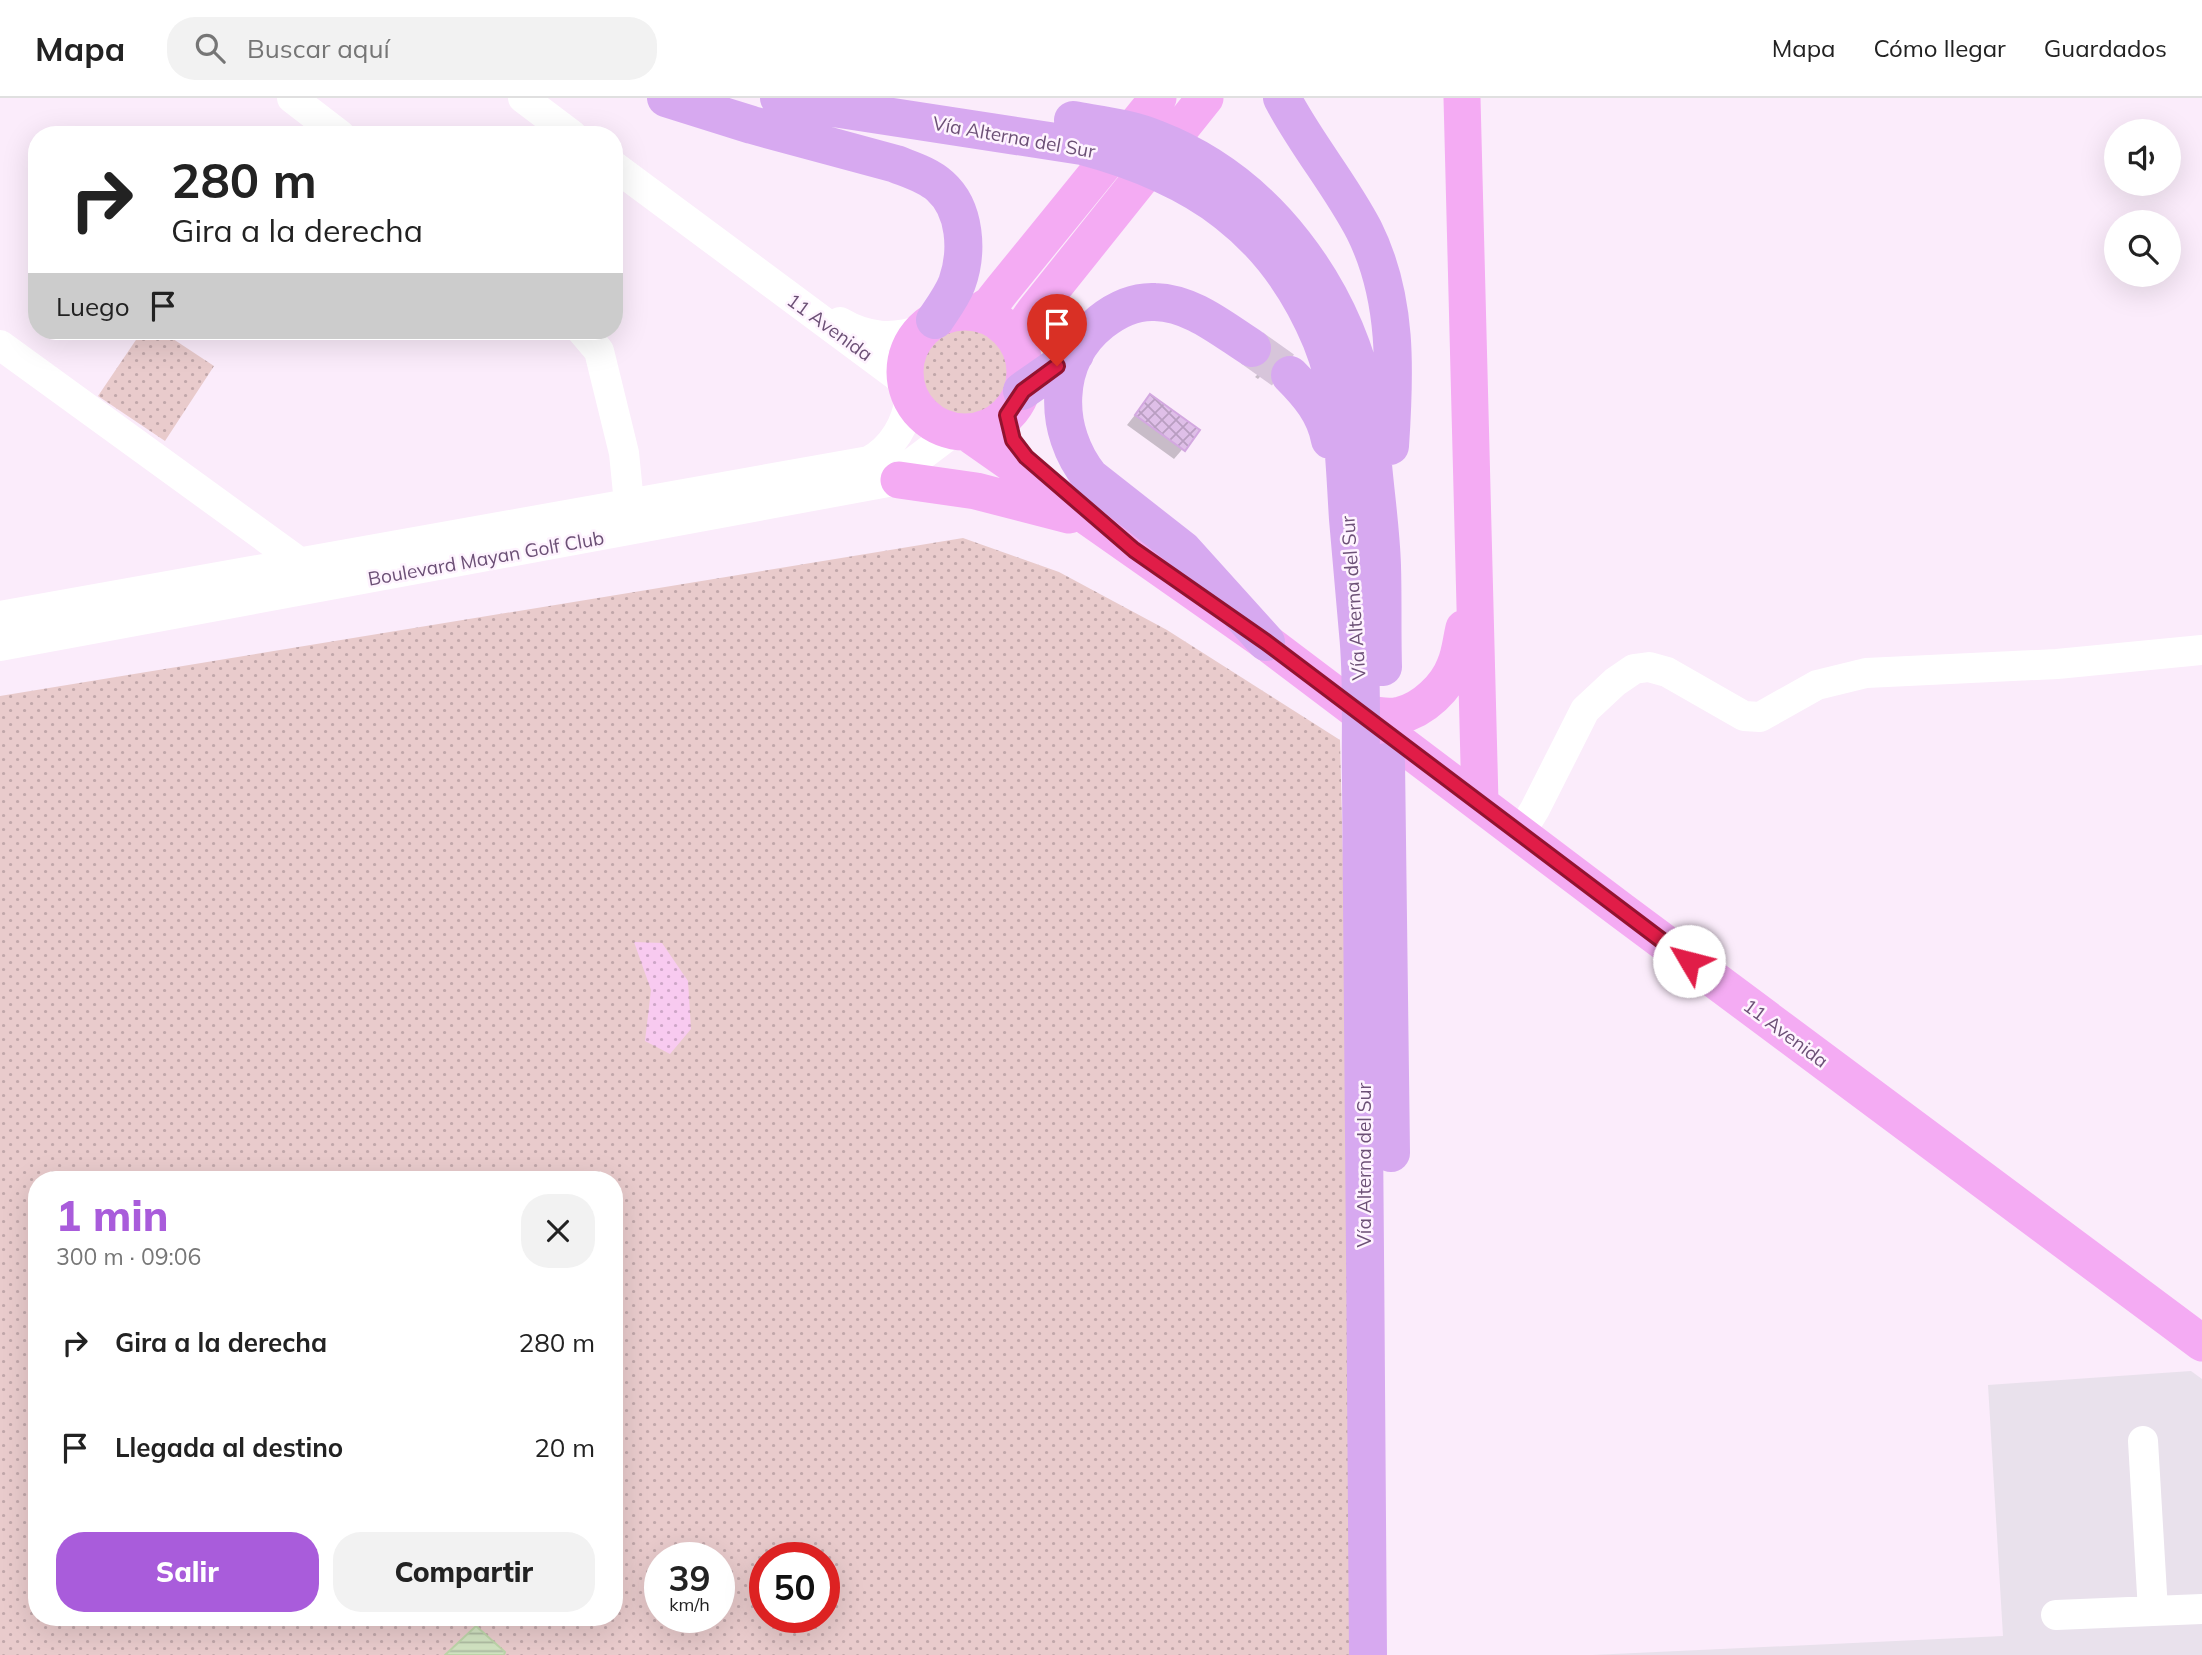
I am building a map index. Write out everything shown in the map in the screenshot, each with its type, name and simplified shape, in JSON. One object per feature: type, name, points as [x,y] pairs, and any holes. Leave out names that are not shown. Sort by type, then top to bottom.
[{"type":"highway","points":[[666,98],[752,125],[896,164],[913,170],[939,186],[955,206],[962,231],[964,254],[956,285],[929,325]]},
{"type":"highway","name":"Vía Alterna del Sur","points":[[779,98],[1086,134]]},
{"type":"highway","name":"Vía Alterna del Sur","points":[[936,98],[1086,134],[1170,176],[1207,180],[1252,198],[1292,239],[1320,278],[1343,321],[1359,367],[1368,405],[1382,563],[1366,635]]},
{"type":"highway","points":[[1282,98],[1363,230],[1382,275],[1387,297],[1392,324],[1393,404],[1382,563]]},
{"type":"highway","name":"Vía Alterna del Sur","points":[[1207,180],[1238,221],[1269,253],[1300,295],[1323,343],[1339,405],[1366,635],[1375,825],[1394,1655]]},
{"type":"highway","points":[[1252,348],[1197,313],[1170,304],[1149,302],[1128,306],[1112,313],[1084,338],[1074,354],[1064,384],[1062,407],[1065,426],[1080,464],[1106,492],[1189,555],[1266,642]]},
{"type":"highway","points":[[1015,403],[1074,354]]},
{"type":"highway","points":[[1290,375],[1320,411],[1329,431],[1366,635]]},
{"type":"highway","name":"Vía Alterna del Sur","points":[[1368,1655],[1375,825]]},
{"type":"main road","points":[[977,313],[991,304],[1158,98]]},
{"type":"main road","points":[[1021,348],[1026,325],[1034,312],[1205,98]]},
{"type":"main road","points":[[1462,98],[1480,802]]},
{"type":"main road","points":[[977,313],[1003,325],[1013,335],[1025,362],[1015,403],[995,425],[960,432],[939,427],[917,409],[907,389],[908,354],[929,325],[948,314],[977,313]]},
{"type":"main road","name":"11 Avenida","points":[[1015,403],[1013,440],[1021,452],[1134,550]]},
{"type":"main road","name":"11 Avenida","points":[[960,432],[1095,522],[1266,642],[2202,1343]]},
{"type":"main road","points":[[899,480],[976,491],[1095,522]]},
{"type":"main road","points":[[1357,710],[1381,716],[1399,716],[1413,710],[1435,694],[1456,665],[1473,586]]},
{"type":"street","points":[[292,98],[328,126]]},
{"type":"street","points":[[523,98],[560,126]]},
{"type":"street","name":"11 Avenida","points":[[623,173],[907,389]]},
{"type":"street","name":"11 Avenida","points":[[755,272],[860,332],[884,337],[897,336],[929,325]]},
{"type":"street","points":[[590,340],[599,351],[624,453],[629,503]]},
{"type":"street","points":[[0,345],[299,562]]},
{"type":"street","name":"Boulevard Mayan Golf Club","points":[[0,617],[869,461],[882,455],[893,442],[908,410],[907,389]]},
{"type":"street","points":[[899,480],[912,463],[960,432]]},
{"type":"street","name":"Boulevard Mayan Golf Club","points":[[0,646],[899,480]]},
{"type":"street","points":[[1521,832],[1585,710],[1615,682],[1634,670],[1649,667],[1667,672],[1744,716],[1760,717],[1817,685],[1866,673],[2057,664],[2202,650]]},
{"type":"street","points":[[2143,1441],[2153,1611]]},
{"type":"street","points":[[2056,1615],[2202,1609]]},
{"type":"shaded area","points":[[965,324],[984,327],[999,338],[1010,353],[1013,372],[1010,391],[999,406],[984,417],[965,420],[946,417],[931,406],[920,391],[917,372],[920,353],[931,338],[946,327]]},
{"type":"shaded area","points":[[136,340],[175,340],[214,366],[165,441],[98,396]]},
{"type":"shaded area","points":[[963,538],[1059,572],[1167,630],[1340,740],[1363,1655],[0,1655],[0,696]]},
{"type":"shaded area","points":[[2191,1371],[2202,1379],[2202,1655],[1592,1655],[2003,1636],[1988,1385]]},
{"type":"shaded area","points":[[476,1626],[505,1652],[504,1655],[445,1655]]},
{"type":"sand","points":[[634,942],[662,943],[688,981],[691,1029],[670,1054],[645,1041],[651,990]]},
{"type":"building","points":[[1272,342],[1289,354],[1275,359],[1269,371],[1263,367],[1271,359],[1274,350]]},
{"type":"building","points":[[1150,394],[1200,430],[1185,451],[1135,415]]},
{"type":"tunnel","points":[[1252,348],[1290,375]]},
{"type":"route","points":[[1057,366],[1023,391],[1007,415],[1013,440],[1026,457],[1134,550],[1266,642],[1689,961]]}]
